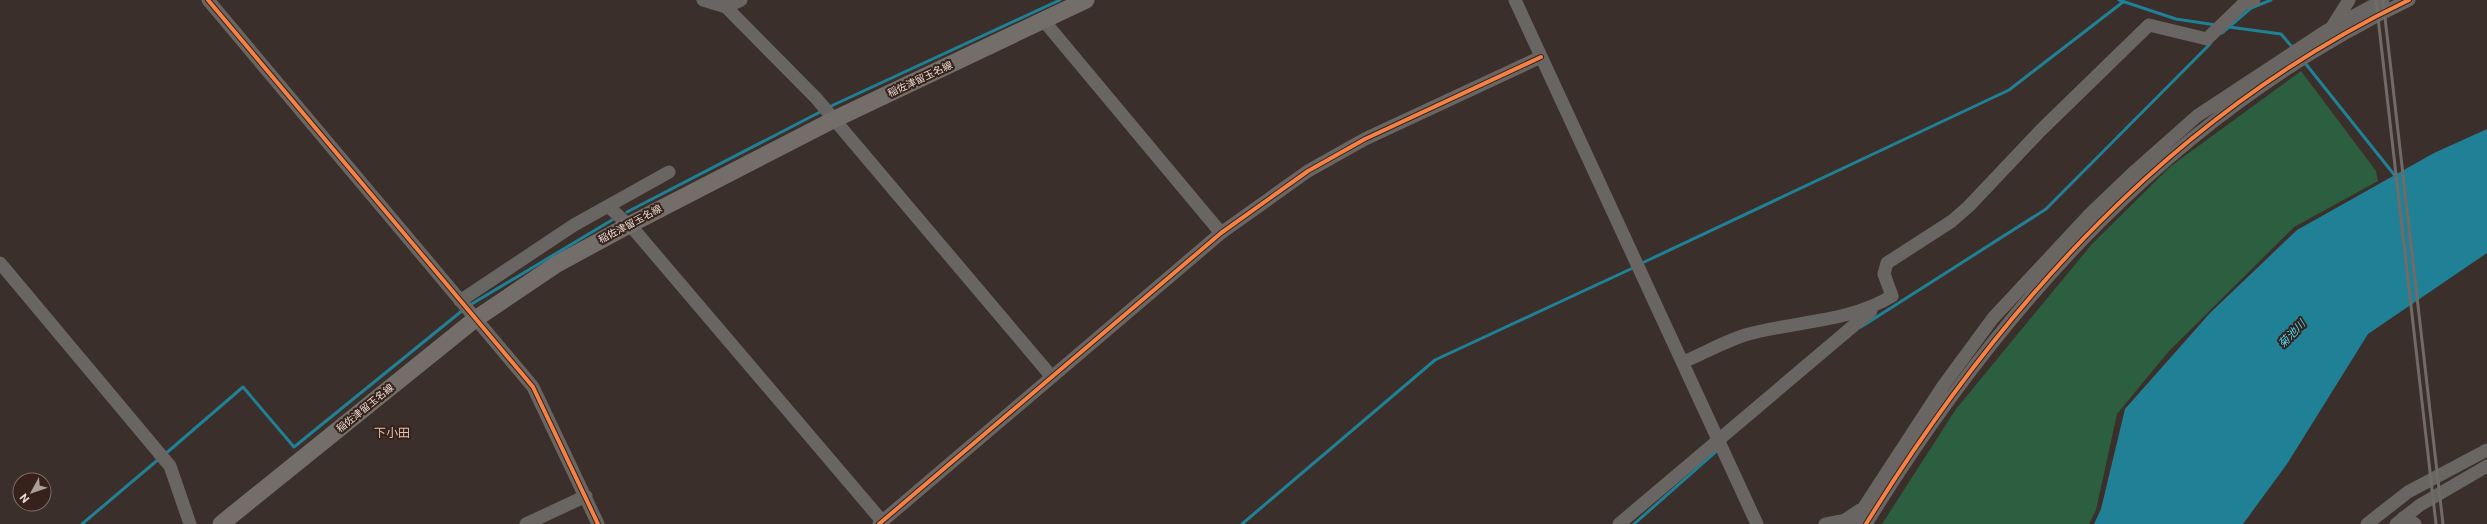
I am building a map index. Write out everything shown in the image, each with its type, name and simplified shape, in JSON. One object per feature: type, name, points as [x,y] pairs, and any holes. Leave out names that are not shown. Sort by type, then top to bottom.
[{"type":"main road","name":"稲佐津留玉名線","points":[[221,524],[474,319],[557,264],[828,113],[1044,20],[1086,0]]},
{"type":"street","points":[[208,0],[474,319],[533,386],[598,524]]},
{"type":"street","points":[[726,7],[741,0]]},
{"type":"street","points":[[1515,0],[1757,524]]},
{"type":"street","points":[[1620,524],[1877,305],[1892,296],[1884,274],[1887,263],[1952,221],[1969,206],[2040,131],[2149,25],[2207,39],[2243,4],[2254,0]]},
{"type":"street","points":[[2331,28],[2349,0]]},
{"type":"street","points":[[1853,524],[1943,386],[1993,318],[2090,214],[2136,170],[2197,116],[2331,28],[2383,0]]},
{"type":"street","points":[[1866,524],[1934,420],[1982,357],[2029,298],[2104,217],[2161,163],[2250,93],[2339,37],[2409,0]]},
{"type":"street","points":[[707,1],[726,7],[828,113],[1052,377]]},
{"type":"street","points":[[1044,20],[1220,234]]},
{"type":"street","points":[[608,206],[629,224],[880,523],[1220,234],[1308,171],[1365,138],[1541,57]]},
{"type":"street","points":[[460,301],[574,225],[668,172]]},
{"type":"street","points":[[0,263],[170,466],[190,524]]},
{"type":"street","points":[[1683,362],[1744,335],[1853,314],[1877,305]]},
{"type":"street","points":[[2366,524],[2408,492],[2487,450]]},
{"type":"street","points":[[2405,522],[2420,505],[2487,466]]},
{"type":"street","points":[[526,524],[586,496]]},
{"type":"street","points":[[1825,524],[1845,520],[1864,506]]},
{"type":"green space","points":[[2301,71],[2376,171],[2378,181],[2294,227],[2169,351],[2117,414],[2096,510],[2089,524],[1882,524],[1956,409],[2092,244],[2171,166]]},
{"type":"water","name":"菊池川","points":[[2487,129],[2487,253],[2368,334],[2287,464],[2243,524],[2094,524],[2101,509],[2125,409],[2210,313],[2297,230],[2434,153]]},
{"type":"waterway","points":[[829,107],[1060,0]]},
{"type":"waterway","points":[[2119,0],[2176,19],[2216,25]]},
{"type":"waterway","points":[[2222,33],[2251,8],[2271,0]]},
{"type":"waterway","points":[[1640,264],[2009,90],[2123,2]]},
{"type":"waterway","points":[[2229,27],[2281,34],[2293,48]]},
{"type":"waterway","points":[[1861,327],[2046,209],[2210,44]]},
{"type":"waterway","points":[[2305,63],[2396,177]]},
{"type":"waterway","points":[[627,212],[822,111]]},
{"type":"waterway","points":[[470,305],[612,220]]},
{"type":"waterway","points":[[1242,524],[1435,360],[1635,267]]},
{"type":"waterway","points":[[164,455],[243,387],[294,447],[463,310]]},
{"type":"waterway","points":[[1634,524],[1719,449]]},
{"type":"waterway","points":[[82,524],[160,458]]},
{"type":"railway","points":[[2376,0],[2436,524]]},
{"type":"railway","points":[[2383,0],[2443,524]]},
{"type":"cycle path","points":[[208,0],[533,387],[598,524]]},
{"type":"cycle path","points":[[1866,524],[1919,443],[1975,365],[2035,291],[2100,222],[2169,157],[2244,99],[2323,46],[2409,0]]},
{"type":"cycle path","points":[[879,524],[1221,233],[1308,171],[1365,139],[1541,57]]},
{"type":"district","name":"下小田","points":[[392,433]]}]
